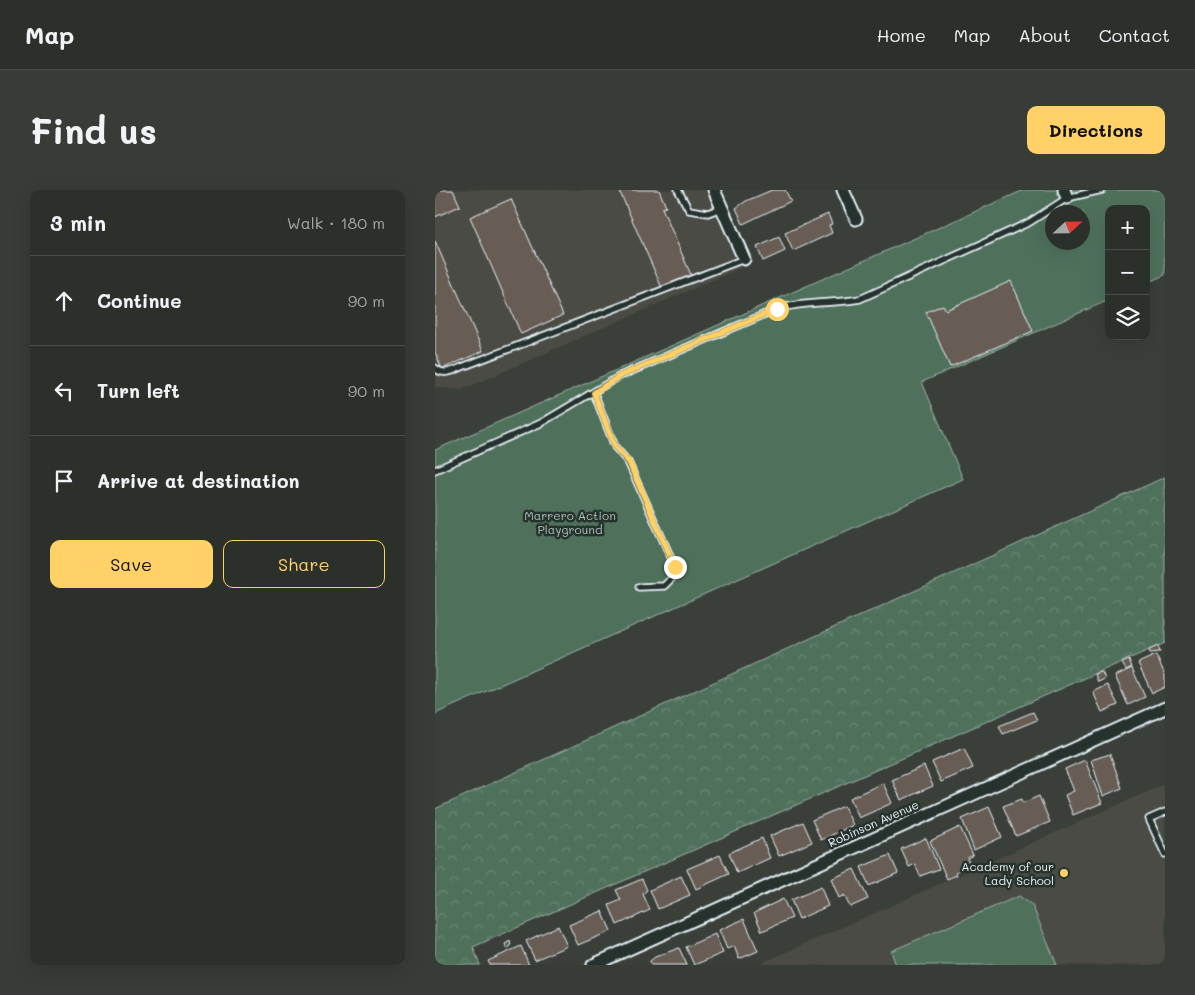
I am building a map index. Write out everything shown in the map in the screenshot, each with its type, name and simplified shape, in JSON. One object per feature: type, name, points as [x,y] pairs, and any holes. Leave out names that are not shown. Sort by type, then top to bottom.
[{"type":"street","points":[[714,190],[744,259]]},
{"type":"street","points":[[843,190],[856,219]]},
{"type":"street","name":"Robinson Avenue","points":[[593,965],[1165,708]]},
{"type":"lane","points":[[678,190],[689,210],[708,213],[721,208]]},
{"type":"lane","points":[[435,470],[541,423],[620,376],[777,309],[798,303],[841,302],[860,299],[1030,222],[1065,194],[1103,190]]},
{"type":"lane","points":[[435,368],[438,371],[447,373],[462,368],[744,259]]},
{"type":"lane","points":[[594,393],[615,447],[629,462],[675,567],[673,577],[664,586],[639,587]]},
{"type":"lane","points":[[1165,812],[1149,819],[1165,854]]},
{"type":"shaded area","points":[[435,190],[705,190],[740,268],[461,390],[435,387]]},
{"type":"shaded area","name":"Academy of our Lady School","points":[[1165,784],[1165,965],[763,965],[762,963]]},
{"type":"green space","name":"Marrero Action Playground","points":[[1024,190],[1165,190],[1165,275],[1150,281],[1150,205],[1105,205],[1105,302],[922,382],[963,479],[435,714],[435,450]]},
{"type":"green space","points":[[1165,477],[1165,643],[473,947],[480,965],[437,965],[435,958],[435,809]]},
{"type":"green space","points":[[1019,896],[1032,905],[1057,965],[896,965],[891,951]]},
{"type":"building","points":[[435,190],[453,190],[460,206],[435,217]]},
{"type":"building","points":[[619,190],[659,190],[666,207],[662,208],[691,275],[662,288]]},
{"type":"building","points":[[772,190],[785,190],[791,201],[743,224],[736,208],[746,201]]},
{"type":"building","points":[[511,199],[563,315],[521,334],[470,217]]},
{"type":"building","points":[[828,214],[832,224],[829,225],[832,233],[793,251],[785,233]]},
{"type":"building","points":[[779,237],[785,251],[763,261],[757,247]]},
{"type":"building","points":[[435,241],[483,351],[442,369],[435,352]]},
{"type":"building","points":[[1011,281],[1033,331],[950,367],[926,312],[943,305],[946,310]]},
{"type":"building","points":[[1158,646],[1160,652],[1150,653],[1149,650]]},
{"type":"building","points":[[1156,655],[1165,675],[1165,687],[1152,693],[1138,663]]},
{"type":"building","points":[[1129,660],[1132,667],[1126,670],[1122,663]]},
{"type":"building","points":[[1132,668],[1145,697],[1128,705],[1115,676]]},
{"type":"building","points":[[1102,672],[1105,679],[1098,682],[1095,674]]},
{"type":"building","points":[[1108,685],[1118,705],[1102,712],[1093,692]]},
{"type":"building","points":[[1033,712],[1037,720],[1003,734],[999,726]]},
{"type":"building","points":[[964,748],[973,768],[941,782],[932,762]]},
{"type":"building","points":[[1110,754],[1122,788],[1103,796],[1091,760]]},
{"type":"building","points":[[1085,760],[1102,803],[1073,815],[1065,795],[1074,791],[1065,769]]},
{"type":"building","points":[[924,766],[933,786],[901,800],[892,780]]},
{"type":"building","points":[[883,783],[892,803],[859,818],[850,798]]},
{"type":"building","points":[[1039,796],[1050,822],[1016,836],[1003,806],[1022,799],[1023,803]]},
{"type":"building","points":[[844,806],[853,825],[821,840],[812,820]]},
{"type":"building","points":[[989,807],[1002,837],[974,850],[962,819]]},
{"type":"building","points":[[803,822],[812,842],[779,856],[770,836]]},
{"type":"building","points":[[960,827],[973,855],[967,858],[970,865],[956,872],[957,875],[947,879],[930,841]]},
{"type":"building","points":[[762,838],[770,858],[737,873],[729,853]]},
{"type":"building","points":[[926,838],[939,869],[920,876],[915,864],[909,867],[901,849]]},
{"type":"building","points":[[720,855],[729,874],[696,889],[687,869]]},
{"type":"building","points":[[890,855],[898,873],[869,886],[861,867]]},
{"type":"building","points":[[854,869],[868,899],[850,907],[844,895],[839,898],[831,879]]},
{"type":"building","points":[[681,876],[690,895],[658,909],[650,890]]},
{"type":"building","points":[[642,879],[647,890],[643,894],[650,910],[617,925],[609,905],[621,900],[616,890]]},
{"type":"building","points":[[821,887],[828,906],[799,919],[791,900]]},
{"type":"building","points":[[783,899],[792,918],[762,931],[754,913]]},
{"type":"building","points":[[602,911],[611,931],[578,945],[569,925]]},
{"type":"building","points":[[744,919],[758,951],[739,959],[734,946],[727,949],[719,930]]},
{"type":"building","points":[[558,926],[567,946],[535,960],[526,941]]},
{"type":"building","points":[[715,934],[723,953],[694,965],[686,947]]},
{"type":"building","points":[[510,941],[511,946],[507,949],[505,944]]},
{"type":"building","points":[[521,946],[529,965],[490,965],[488,961]]},
{"type":"building","points":[[679,948],[687,965],[651,965],[650,961],[655,957]]},
{"type":"place","name":"Academy of our Lady School","points":[[1064,873]]},
{"type":"route","points":[[675,567],[629,462],[615,447],[594,393],[620,376],[777,309]]}]
